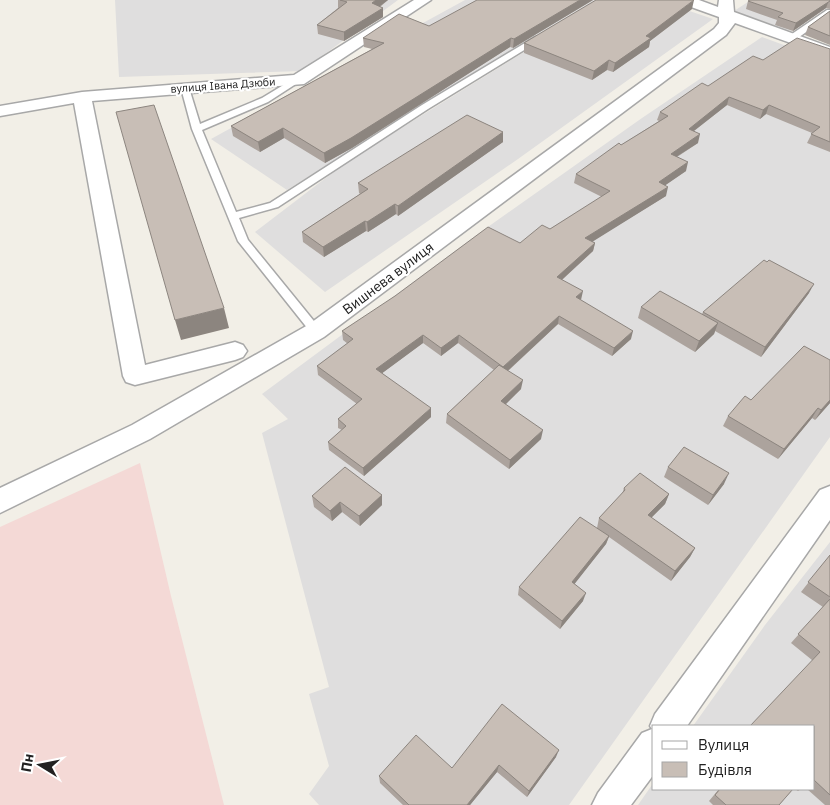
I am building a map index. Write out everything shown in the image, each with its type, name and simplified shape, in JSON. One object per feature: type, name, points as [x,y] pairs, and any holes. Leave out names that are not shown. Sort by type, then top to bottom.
[{"type":"street","name":"вулиця Івана Дзюби","points":[[0,111],[82,97],[298,80],[424,0]]},
{"type":"street","points":[[685,0],[726,7],[792,38],[830,52]]},
{"type":"street","name":"Вишнева вулиця","points":[[0,500],[141,432],[316,331],[720,32],[727,23],[726,7]]},
{"type":"street","points":[[82,97],[135,376],[234,351]]},
{"type":"street","points":[[668,725],[830,498]]},
{"type":"street","points":[[610,805],[652,748]]},
{"type":"lane","points":[[792,38],[830,12]]},
{"type":"lane","points":[[233,216],[274,205],[424,108],[543,36]]},
{"type":"lane","points":[[197,129],[265,100],[298,80]]},
{"type":"lane","points":[[185,88],[197,129],[243,241],[316,331]]},
{"type":"shaded area","points":[[115,0],[398,0],[302,71],[119,77]]},
{"type":"shaded area","points":[[465,0],[596,0],[287,190],[211,139]]},
{"type":"shaded area","points":[[657,0],[713,19],[518,159],[325,292],[255,232],[348,161],[563,28]]},
{"type":"shaded area","points":[[751,0],[830,6],[791,31],[734,11]]},
{"type":"shaded area","points":[[762,37],[830,62],[830,437],[569,805],[319,805],[309,794],[329,766],[309,694],[329,687],[262,433],[288,419],[262,394],[478,234],[642,118]]},
{"type":"shaded area","points":[[140,463],[171,596],[224,805],[0,805],[0,527]]},
{"type":"shaded area","points":[[830,542],[830,805],[638,805],[652,785],[652,790],[815,790],[815,725],[694,725],[765,625]]},
{"type":"building","points":[[340,0],[376,0],[372,3],[383,8],[344,32],[317,25],[347,2]]},
{"type":"building","points":[[477,0],[580,0],[514,39],[511,38],[324,153],[283,128],[258,142],[231,126],[384,43],[363,38],[399,14],[429,26]]},
{"type":"building","points":[[596,0],[694,0],[646,36],[651,38],[615,63],[609,60],[594,71],[524,43]]},
{"type":"building","points":[[748,1],[830,1],[796,23],[778,17],[783,13]]},
{"type":"building","points":[[830,11],[830,36],[808,27]]},
{"type":"building","points":[[797,38],[830,49],[830,142],[811,134],[820,127],[769,105],[763,110],[729,97],[689,129],[700,134],[671,154],[688,162],[659,182],[668,187],[585,238],[595,243],[557,277],[583,291],[576,297],[633,331],[614,348],[559,316],[503,367],[459,335],[441,348],[423,335],[376,369],[431,408],[363,468],[328,442],[346,426],[338,419],[362,399],[317,366],[353,339],[342,331],[395,296],[488,227],[520,243],[542,225],[550,229],[610,191],[576,174],[619,143],[621,145],[668,116],[660,112],[702,83],[708,86],[753,56],[763,60]]},
{"type":"building","points":[[154,105],[224,308],[175,320],[116,112]]},
{"type":"building","points":[[467,115],[503,132],[398,206],[395,204],[323,247],[302,232],[368,189],[358,183]]},
{"type":"building","points":[[764,260],[767,262],[769,260],[814,284],[765,347],[703,312]]},
{"type":"building","points":[[660,291],[718,323],[699,341],[641,307]]},
{"type":"building","points":[[804,346],[830,360],[830,400],[821,410],[818,408],[784,449],[728,416],[745,396],[751,400]]},
{"type":"building","points":[[499,365],[523,380],[501,401],[543,430],[510,460],[447,414]]},
{"type":"building","points":[[684,447],[729,473],[713,495],[668,467]]},
{"type":"building","points":[[345,467],[382,495],[359,516],[340,502],[330,511],[312,496]]},
{"type":"building","points":[[640,473],[669,494],[648,515],[695,548],[675,571],[599,518],[625,490],[624,488]]},
{"type":"building","points":[[580,517],[609,536],[572,582],[586,593],[562,621],[519,587]]},
{"type":"building","points":[[830,555],[830,597],[808,582]]},
{"type":"building","points":[[830,599],[830,795],[815,781],[815,725],[751,725],[820,652],[798,634]]},
{"type":"building","points":[[502,704],[559,750],[529,791],[499,765],[467,805],[409,805],[379,776],[416,735],[452,768]]},
{"type":"building","points":[[719,790],[792,790],[779,805],[726,805],[715,795]]}]
